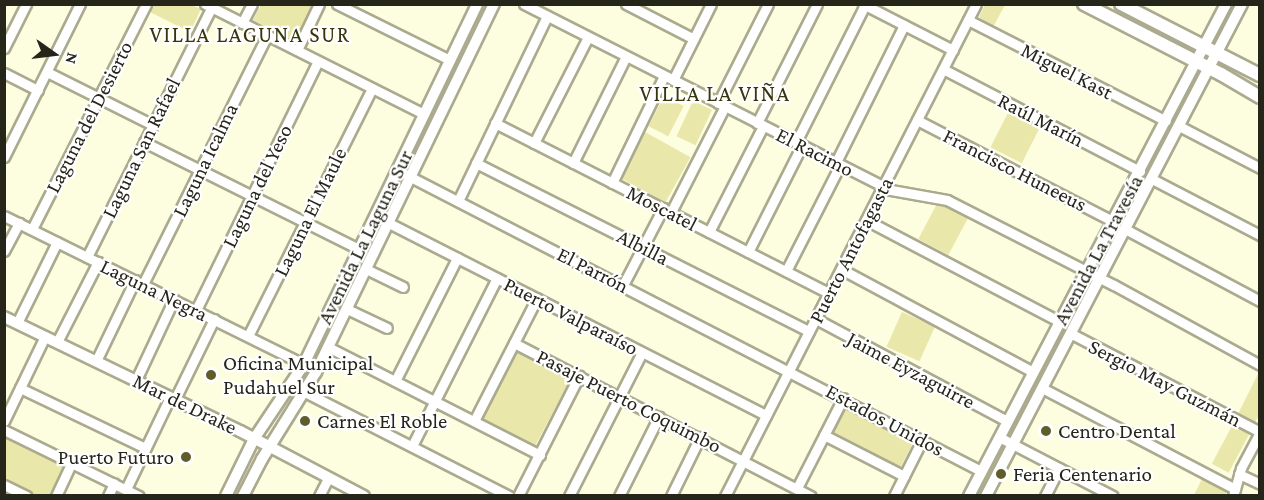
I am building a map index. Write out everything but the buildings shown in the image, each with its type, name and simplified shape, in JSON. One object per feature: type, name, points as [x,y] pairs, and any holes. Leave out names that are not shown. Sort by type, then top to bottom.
[{"type":"main road","points":[[1084,4],[1210,68],[1260,97]]},
{"type":"main road","points":[[1120,4],[1260,75]]},
{"type":"street","points":[[4,48],[26,4]]},
{"type":"street","points":[[4,157],[80,4]]},
{"type":"street","name":"Laguna del Desierto","points":[[32,229],[146,4]]},
{"type":"street","points":[[242,23],[252,4]]},
{"type":"street","points":[[297,50],[319,4]]},
{"type":"street","points":[[338,4],[450,60]]},
{"type":"street","name":"Avenida La Laguna Sur","points":[[243,495],[269,447],[305,392],[494,4]]},
{"type":"street","name":"El Racimo","points":[[524,4],[883,186],[903,194],[947,200],[1099,278],[1260,365]]},
{"type":"street","points":[[626,4],[694,39]]},
{"type":"street","points":[[612,183],[669,78],[694,39],[711,4]]},
{"type":"street","points":[[623,285],[643,247],[667,210],[721,104],[768,4]]},
{"type":"street","points":[[709,232],[817,4]]},
{"type":"street","name":"Avenida La Travesía","points":[[969,495],[1226,4]]},
{"type":"street","name":"Avenida La Travesía","points":[[986,495],[1242,4]]},
{"type":"street","name":"Avenida La Laguna Sur","points":[[226,495],[254,439],[304,364],[450,60],[474,5]]},
{"type":"street","points":[[748,252],[864,5],[953,50]]},
{"type":"street","points":[[208,6],[424,114]]},
{"type":"street","name":"Laguna San Rafael","points":[[87,257],[153,125],[208,6]]},
{"type":"street","name":"Puerto Antofagasta","points":[[725,495],[953,50],[973,6]]},
{"type":"street","points":[[458,201],[547,16]]},
{"type":"street","name":"Miguel Kast","points":[[968,20],[1166,121]]},
{"type":"street","points":[[786,271],[904,25]]},
{"type":"street","name":"Laguna Icalma","points":[[96,361],[200,170],[267,35]]},
{"type":"street","points":[[534,143],[588,37]]},
{"type":"street","points":[[573,163],[626,56]]},
{"type":"street","name":"Laguna del Yeso","points":[[196,310],[318,61]]},
{"type":"street","name":"Raúl Marín","points":[[943,69],[1140,171]]},
{"type":"street","points":[[47,72],[153,125]]},
{"type":"street","points":[[4,73],[38,90]]},
{"type":"street","name":"Laguna El Maule","points":[[248,336],[372,88]]},
{"type":"street","name":"Francisco Huneeus","points":[[917,120],[1113,220]]},
{"type":"street","name":"Moscatel","points":[[495,123],[829,293]]},
{"type":"street","points":[[1179,126],[1260,168]]},
{"type":"street","points":[[144,142],[359,249]]},
{"type":"street","name":"Albilla","points":[[476,163],[809,331]]},
{"type":"street","name":"El Parrón","points":[[397,170],[789,370]]},
{"type":"street","points":[[1152,179],[1260,235]]},
{"type":"street","name":"Laguna Negra","points":[[4,216],[304,364]]},
{"type":"street","name":"Puerto Valparaíso","points":[[375,216],[766,415]]},
{"type":"street","points":[[866,220],[1060,322]]},
{"type":"street","points":[[4,251],[19,223]]},
{"type":"street","points":[[1125,229],[1260,301]]},
{"type":"street","points":[[17,323],[57,242]]},
{"type":"street","points":[[395,381],[457,258]]},
{"type":"street","points":[[57,342],[98,262]]},
{"type":"street","points":[[366,269],[403,287]]},
{"type":"street","points":[[841,270],[1033,372]]},
{"type":"street","points":[[412,446],[497,278]]},
{"type":"street","points":[[474,421],[537,298]]},
{"type":"street","points":[[136,380],[174,299]]},
{"type":"street","points":[[347,309],[387,328]]},
{"type":"street","name":"Mar de Drake","points":[[5,318],[136,380],[364,495]]},
{"type":"street","points":[[126,489],[145,448],[214,319]]},
{"type":"street","name":"Jaime Eyzaguirre","points":[[816,319],[1007,421]]},
{"type":"street","name":"Sergio May Guzmán","points":[[1070,333],[1260,432]]},
{"type":"street","points":[[4,421],[45,336]]},
{"type":"street","name":"Pasaje Puerto Coquimbo","points":[[514,343],[811,495]]},
{"type":"street","points":[[328,347],[540,455]]},
{"type":"street","points":[[568,495],[642,352]]},
{"type":"street","name":"Estados Unidos","points":[[789,370],[981,471]]},
{"type":"street","points":[[518,495],[579,376]]},
{"type":"street","points":[[291,385],[509,495]]},
{"type":"street","points":[[20,388],[145,448]]},
{"type":"street","points":[[1042,388],[1234,492],[1239,474],[1260,432]]},
{"type":"street","points":[[797,488],[843,398]]},
{"type":"street","points":[[619,495],[659,416]]},
{"type":"street","points":[[4,430],[139,495]]},
{"type":"street","name":"Estados Unidos","points":[[824,435],[904,476]]},
{"type":"street","points":[[671,495],[700,437]]},
{"type":"street","points":[[999,437],[1109,495]]},
{"type":"street","points":[[894,495],[922,440]]},
{"type":"street","points":[[56,495],[72,462]]},
{"type":"street","points":[[1045,495],[1059,468]]},
{"type":"street","points":[[1239,474],[1260,484]]},
{"type":"street","points":[[319,495],[328,478]]},
{"type":"street","points":[[108,495],[114,483]]},
{"type":"street","points":[[4,485],[27,495]]},
{"type":"shaded area","points":[[153,5],[191,5],[201,9],[190,32],[150,12]]},
{"type":"shaded area","points":[[261,5],[314,5],[295,41],[253,20]]},
{"type":"shaded area","points":[[985,5],[1005,5],[993,27],[979,17]]},
{"type":"shaded area","points":[[664,96],[684,106],[668,136],[649,126]]},
{"type":"shaded area","points":[[693,101],[712,110],[696,145],[677,136]]},
{"type":"shaded area","points":[[1010,109],[1041,125],[1022,163],[990,147]]},
{"type":"shaded area","points":[[645,132],[690,157],[665,203],[620,177]]},
{"type":"shaded area","points":[[938,202],[968,218],[948,255],[918,239]]},
{"type":"shaded area","points":[[902,312],[935,327],[919,361],[887,347]]},
{"type":"shaded area","points":[[517,352],[570,380],[534,447],[481,419]]},
{"type":"shaded area","points":[[1258,374],[1259,414],[1255,423],[1238,414]]},
{"type":"shaded area","points":[[842,406],[913,442],[899,471],[827,435]]},
{"type":"shaded area","points":[[1233,424],[1250,433],[1229,473],[1212,464]]},
{"type":"shaded area","points":[[4,433],[65,463],[67,466],[53,495],[33,495],[5,481]]},
{"type":"shaded area","points":[[1202,479],[1226,492],[1225,495],[1194,495]]},
{"type":"place","name":"Oficina Municipal Pudahuel Sur","points":[[211,375]]},
{"type":"place","name":"Carnes El Roble","points":[[305,421]]},
{"type":"place","name":"Centro Dental","points":[[1046,431]]},
{"type":"place","name":"Puerto Futuro","points":[[186,457]]},
{"type":"place","name":"Feria Centenario","points":[[1001,474]]},
{"type":"district","name":"VILLA LAGUNA SUR","points":[[250,35]]},
{"type":"district","name":"VILLA LA VIÑA","points":[[715,94]]}]
